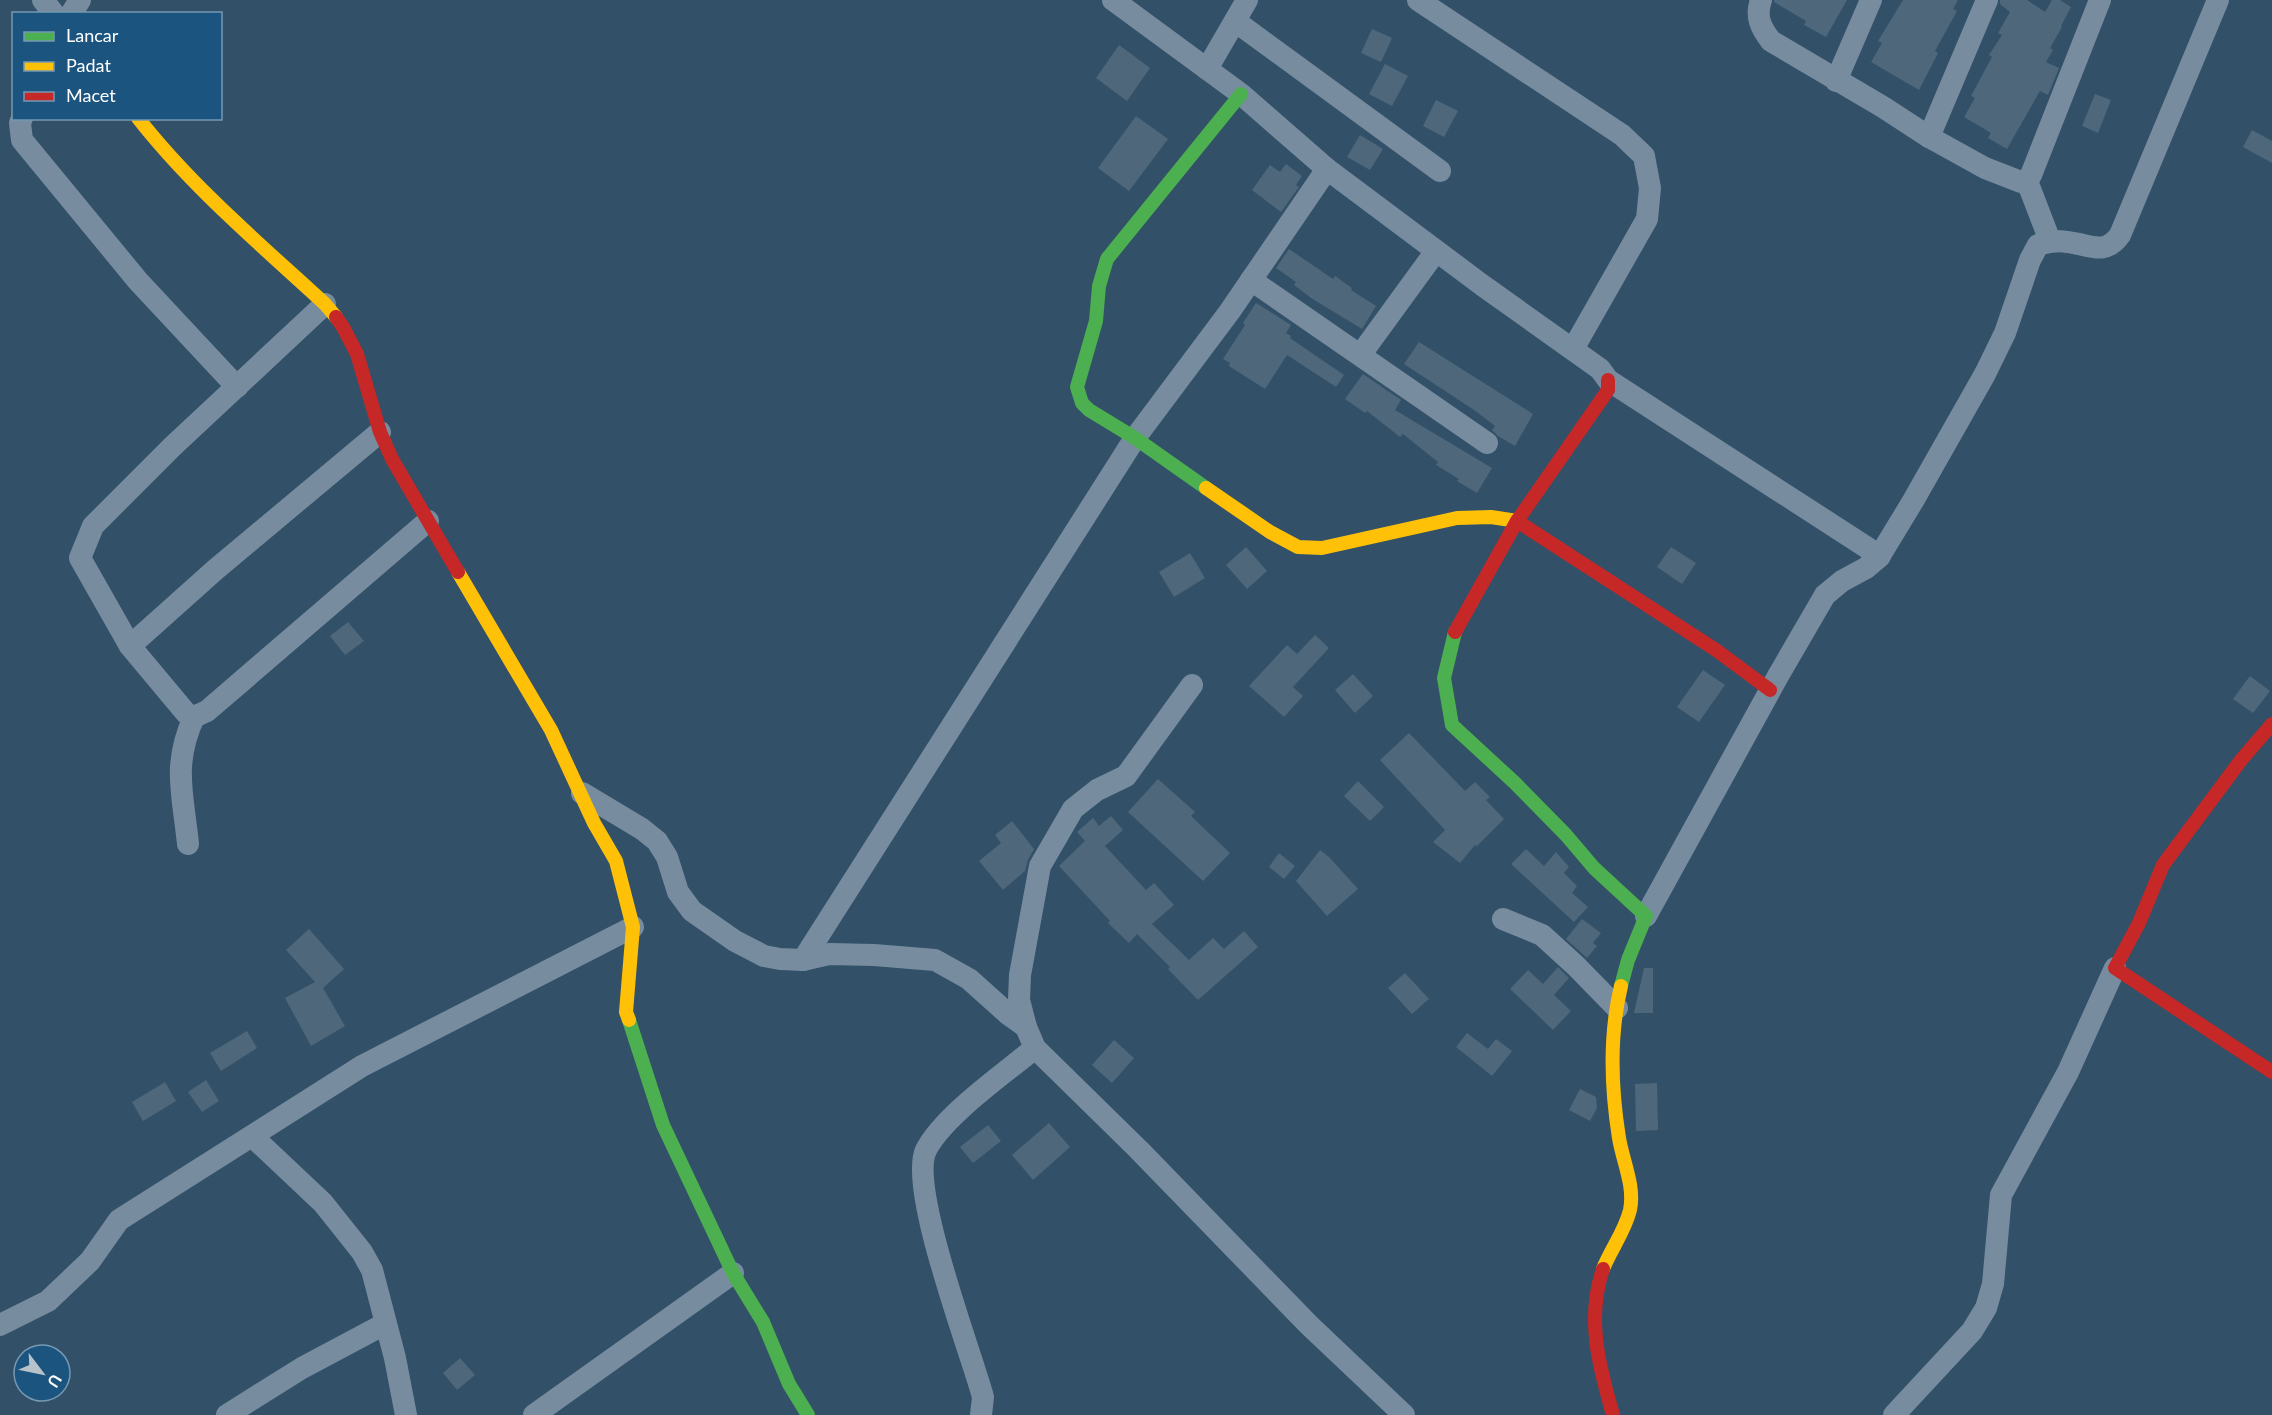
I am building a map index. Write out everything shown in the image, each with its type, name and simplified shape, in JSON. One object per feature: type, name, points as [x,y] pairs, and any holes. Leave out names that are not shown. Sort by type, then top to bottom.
[{"type":"street","points":[[43,0],[52,12]]},
{"type":"street","points":[[1113,0],[1241,94],[1328,169],[1436,251],[1600,369],[1608,380],[1880,556]]},
{"type":"street","points":[[1207,69],[1247,0]]},
{"type":"street","points":[[1418,0],[1622,135],[1644,156],[1650,188],[1647,219],[1573,349]]},
{"type":"street","points":[[1761,0],[1758,18],[1762,29],[1771,41],[1929,137],[2013,180],[2027,181]]},
{"type":"street","points":[[1836,81],[1871,0]]},
{"type":"street","points":[[1929,137],[1987,0]]},
{"type":"street","points":[[2050,241],[2027,181],[2043,147],[2100,0]]},
{"type":"street","points":[[1613,1415],[1594,1337],[1594,1298],[1603,1268],[1616,1245],[1632,1203],[1619,1139],[1612,1047],[1623,974],[1646,916],[1825,595],[1880,556],[1985,374],[2004,333],[2030,260],[2038,245],[2050,241],[2103,248],[2113,245],[2120,235],[2218,0]]},
{"type":"street","points":[[1235,21],[1440,171]]},
{"type":"street","points":[[1241,94],[1107,259],[1099,286],[1096,321],[1077,387],[1082,403],[1089,410],[1135,438],[1270,532],[1298,546],[1335,546],[1457,518],[1491,517],[1517,521],[1716,650],[1770,690]]},
{"type":"street","points":[[21,120],[22,140],[138,281],[237,387]]},
{"type":"street","points":[[140,120],[159,145],[243,229],[325,304],[343,327],[357,354],[380,432],[392,459],[551,730],[594,823],[616,861],[633,927],[626,1012],[663,1125],[733,1273],[763,1322],[789,1384],[808,1415]]},
{"type":"street","points":[[802,960],[1135,438],[1251,280],[1328,169]]},
{"type":"street","points":[[1361,354],[1436,251]]},
{"type":"street","points":[[1251,280],[1488,443]]},
{"type":"street","points":[[194,717],[186,713],[130,646],[80,558],[93,526],[100,518],[173,446],[325,304]]},
{"type":"street","points":[[1608,380],[1608,390],[1517,521],[1454,635],[1444,678],[1452,724],[1515,783],[1566,835],[1594,868],[1646,916]]},
{"type":"street","points":[[130,646],[215,570],[380,432]]},
{"type":"street","points":[[188,844],[180,760],[194,717],[207,711],[428,521]]},
{"type":"street","points":[[1031,1038],[1019,1000],[1020,975],[1040,866],[1073,809],[1097,790],[1126,776],[1192,685]]},
{"type":"street","points":[[1894,1415],[1972,1331],[1986,1308],[1993,1284],[2001,1195],[2068,1072],[2115,968],[2139,923],[2163,865],[2234,769],[2272,724]]},
{"type":"street","points":[[582,793],[642,829],[657,841],[667,856],[678,892],[692,911],[710,925],[764,956],[802,960],[829,954],[874,955],[935,960],[969,979],[1008,1014],[1309,1325],[1404,1415]]},
{"type":"street","points":[[1503,919],[1542,936],[1570,960],[1617,1008]]},
{"type":"street","points":[[0,1325],[48,1300],[90,1261],[119,1220],[362,1066],[633,927]]},
{"type":"street","points":[[2115,968],[2272,1072]]},
{"type":"street","points":[[981,1415],[983,1397],[949,1291],[926,1205],[925,1152],[940,1129],[1031,1038]]},
{"type":"street","points":[[253,1137],[323,1203],[362,1252],[372,1270],[406,1415]]},
{"type":"street","points":[[534,1415],[733,1273]]},
{"type":"street","points":[[227,1415],[302,1368],[379,1327],[387,1328]]},
{"type":"building","points":[[1774,0],[1847,0],[1826,37],[1804,25],[1806,21]]},
{"type":"building","points":[[1903,0],[1958,0],[1953,9],[1957,11],[1935,51],[1938,53],[1919,90],[1871,62],[1882,43],[1878,41]]},
{"type":"building","points":[[2000,0],[2027,0],[2045,12],[2052,0],[2060,0],[2071,7],[2050,48],[2053,50],[2046,62],[2059,68],[2048,95],[2040,91],[2007,149],[1988,138],[1991,133],[1964,117],[1975,98],[1971,96],[1992,57],[1989,55],[2002,35],[1998,33],[2010,12],[2000,4]]},
{"type":"building","points":[[1372,29],[1392,38],[1381,62],[1361,53]]},
{"type":"building","points":[[1119,45],[1150,68],[1127,101],[1096,78]]},
{"type":"building","points":[[1385,64],[1408,76],[1392,106],[1369,94]]},
{"type":"building","points":[[2095,94],[2111,100],[2098,133],[2082,126]]},
{"type":"building","points":[[1436,100],[1458,111],[1444,137],[1423,126]]},
{"type":"building","points":[[1136,116],[1168,139],[1129,191],[1098,168]]},
{"type":"building","points":[[2252,130],[2272,141],[2272,163],[2243,147]]},
{"type":"building","points":[[1360,135],[1383,149],[1370,170],[1347,157]]},
{"type":"building","points":[[1286,164],[1302,176],[1296,185],[1299,187],[1281,212],[1252,190],[1270,165],[1280,172]]},
{"type":"building","points":[[1289,249],[1333,279],[1335,276],[1352,288],[1351,290],[1376,306],[1362,329],[1311,298],[1294,285],[1296,282],[1276,268]]},
{"type":"building","points":[[1256,303],[1291,325],[1286,333],[1291,336],[1290,338],[1344,375],[1336,387],[1287,355],[1265,389],[1229,366],[1230,363],[1223,359]]},
{"type":"building","points":[[1419,342],[1533,414],[1515,446],[1498,436],[1492,430],[1495,426],[1474,410],[1404,364]]},
{"type":"building","points":[[1363,374],[1401,400],[1395,410],[1492,468],[1477,493],[1436,465],[1438,462],[1403,434],[1400,437],[1367,411],[1365,413],[1345,399]]},
{"type":"building","points":[[1246,547],[1267,571],[1247,589],[1226,565]]},
{"type":"building","points":[[1671,547],[1696,563],[1682,584],[1657,567]]},
{"type":"building","points":[[1190,553],[1205,578],[1174,597],[1159,572]]},
{"type":"building","points":[[348,622],[364,641],[345,655],[330,636]]},
{"type":"building","points":[[1315,635],[1329,648],[1293,687],[1303,696],[1284,717],[1249,686],[1287,645],[1297,654]]},
{"type":"building","points":[[1703,670],[1725,685],[1699,722],[1677,707]]},
{"type":"building","points":[[1353,674],[1373,696],[1355,713],[1335,690]]},
{"type":"building","points":[[2250,676],[2270,691],[2253,713],[2233,699]]},
{"type":"building","points":[[1409,733],[1465,791],[1475,782],[1490,797],[1486,800],[1504,819],[1477,846],[1475,845],[1460,863],[1433,842],[1445,830],[1380,760]]},
{"type":"building","points":[[1158,779],[1195,812],[1191,816],[1230,853],[1203,881],[1128,812]]},
{"type":"building","points":[[1358,781],[1384,807],[1370,821],[1344,796]]},
{"type":"building","points":[[1111,816],[1123,830],[1105,846],[1146,890],[1154,883],[1174,905],[1152,924],[1189,960],[1213,938],[1224,949],[1244,931],[1258,947],[1198,1000],[1168,969],[1170,967],[1137,934],[1129,943],[1108,923],[1110,921],[1059,866],[1085,841],[1077,832],[1093,818],[1099,826]]},
{"type":"building","points":[[1012,821],[1034,849],[1025,871],[1003,890],[979,861],[1001,843],[995,835]]},
{"type":"building","points":[[1526,849],[1544,866],[1556,852],[1569,867],[1564,873],[1577,886],[1572,893],[1588,907],[1574,922],[1511,864]]},
{"type":"building","points":[[1320,850],[1358,889],[1327,916],[1296,881]]},
{"type":"building","points":[[1279,853],[1295,866],[1284,879],[1269,867]]},
{"type":"building","points":[[1582,919],[1601,933],[1593,943],[1597,946],[1587,958],[1566,939]]},
{"type":"building","points":[[309,929],[344,969],[323,988],[345,1026],[311,1046],[285,998],[315,982],[286,950]]},
{"type":"building","points":[[1558,967],[1569,978],[1554,995],[1571,1011],[1553,1030],[1510,989],[1528,970],[1543,984]]},
{"type":"building","points":[[1644,968],[1653,968],[1653,1013],[1634,1013]]},
{"type":"building","points":[[1405,973],[1429,999],[1412,1014],[1388,988]]},
{"type":"building","points":[[247,1031],[257,1048],[221,1071],[210,1053]]},
{"type":"building","points":[[1467,1033],[1488,1049],[1496,1039],[1512,1051],[1492,1076],[1456,1047]]},
{"type":"building","points":[[1114,1040],[1134,1058],[1112,1083],[1092,1065]]},
{"type":"building","points":[[206,1080],[219,1101],[202,1112],[188,1092]]},
{"type":"building","points":[[165,1082],[176,1101],[143,1121],[132,1102]]},
{"type":"building","points":[[1657,1083],[1658,1130],[1636,1131],[1635,1084]]},
{"type":"building","points":[[1580,1089],[1596,1097],[1597,1108],[1590,1121],[1569,1110]]},
{"type":"building","points":[[1049,1123],[1070,1147],[1033,1180],[1012,1155]]},
{"type":"building","points":[[988,1125],[1001,1141],[973,1163],[960,1147]]},
{"type":"building","points":[[460,1358],[475,1375],[457,1390],[443,1373]]},
{"type":"traffic: fast","points":[[1206,488],[1135,438],[1089,410],[1082,403],[1077,387],[1096,321],[1099,286],[1107,259],[1241,94]]},
{"type":"traffic: fast","points":[[1455,632],[1444,678],[1452,725],[1515,783],[1566,835],[1594,868],[1646,916],[1628,960],[1621,986]]},
{"type":"traffic: fast","points":[[629,1020],[663,1125],[733,1273],[763,1322],[789,1384],[808,1415]]},
{"type":"traffic: slow","points":[[140,120],[204,192],[325,304],[336,317]]},
{"type":"traffic: slow","points":[[1206,488],[1270,532],[1298,547],[1322,548],[1457,518],[1491,517],[1517,521]]},
{"type":"traffic: slow","points":[[458,572],[551,730],[594,823],[616,861],[633,927],[626,1012],[629,1020]]},
{"type":"traffic: slow","points":[[1603,1269],[1625,1225],[1631,1201],[1630,1183],[1619,1138],[1612,1062],[1621,986]]},
{"type":"traffic: jam","points":[[336,317],[357,354],[380,432],[392,459],[458,572]]},
{"type":"traffic: jam","points":[[1455,632],[1517,521],[1608,390],[1608,380]]},
{"type":"traffic: jam","points":[[1517,521],[1716,650],[1770,690]]},
{"type":"traffic: jam","points":[[2272,724],[2241,760],[2163,865],[2139,923],[2115,968],[2272,1072]]},
{"type":"traffic: jam","points":[[1603,1269],[1595,1306],[1596,1342],[1613,1415]]}]
